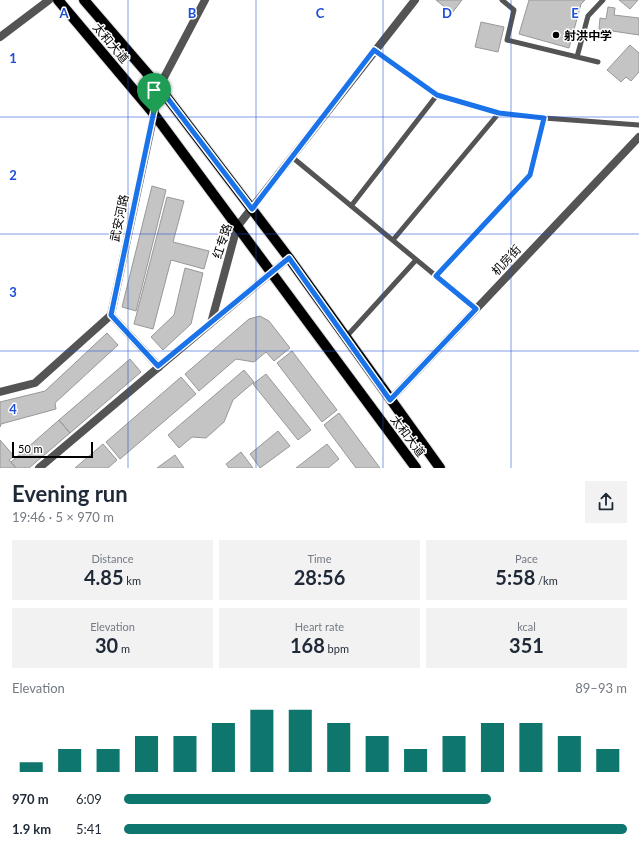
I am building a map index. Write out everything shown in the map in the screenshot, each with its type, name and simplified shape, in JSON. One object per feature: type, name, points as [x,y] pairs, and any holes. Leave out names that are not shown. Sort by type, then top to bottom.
[{"type":"main road","name":"太和大道","points":[[58,0],[154,114],[416,468]]},
{"type":"main road","name":"太和大道","points":[[84,0],[159,87],[252,209],[440,468]]},
{"type":"street","points":[[0,37],[49,0]]},
{"type":"street","name":"武安河路","points":[[111,315],[159,87],[205,0]]},
{"type":"street","name":"红专路","points":[[211,323],[237,227],[414,0]]},
{"type":"street","name":"机房街","points":[[390,400],[639,137]]},
{"type":"street","points":[[40,468],[158,366],[289,258]]},
{"type":"street","points":[[0,392],[35,383],[111,315],[158,366]]},
{"type":"lane","points":[[502,0],[514,10],[507,40],[598,62]]},
{"type":"lane","points":[[577,57],[588,16],[603,0]]},
{"type":"lane","points":[[374,50],[437,95],[499,113],[639,125]]},
{"type":"lane","points":[[351,206],[437,95]]},
{"type":"lane","points":[[393,240],[499,113]]},
{"type":"lane","points":[[436,276],[530,175],[544,118]]},
{"type":"lane","points":[[292,157],[476,309]]},
{"type":"lane","points":[[346,338],[416,260]]},
{"type":"building","points":[[436,0],[462,0],[452,13]]},
{"type":"building","points":[[529,0],[585,0],[581,4],[569,48],[519,34]]},
{"type":"building","points":[[619,0],[638,0],[630,9]]},
{"type":"building","points":[[608,7],[615,8],[614,15],[639,18],[639,35],[599,29],[600,18],[606,19]]},
{"type":"building","points":[[481,22],[504,27],[498,52],[475,47]]},
{"type":"building","points":[[630,45],[639,53],[639,72],[631,81],[626,77],[621,82],[607,70]]},
{"type":"building","points":[[152,186],[166,190],[136,311],[122,307]]},
{"type":"building","points":[[167,197],[184,201],[173,242],[209,251],[204,269],[171,260],[153,329],[134,324]]},
{"type":"building","points":[[185,268],[203,273],[191,324],[163,350],[151,337],[174,315]]},
{"type":"building","points":[[260,316],[269,321],[290,348],[274,361],[266,352],[254,362],[236,359],[199,391],[185,374],[249,319]]},
{"type":"building","points":[[107,333],[118,345],[55,403],[56,409],[1,424],[0,427],[0,402],[45,391]]},
{"type":"building","points":[[292,351],[337,410],[322,422],[277,363]]},
{"type":"building","points":[[130,359],[141,372],[70,433],[59,420]]},
{"type":"building","points":[[244,370],[254,382],[233,400],[224,422],[206,438],[192,437],[179,448],[168,435]]},
{"type":"building","points":[[266,374],[311,430],[298,440],[253,384]]},
{"type":"building","points":[[181,377],[196,394],[120,459],[106,442]]},
{"type":"building","points":[[339,413],[380,468],[356,468],[324,425]]},
{"type":"building","points":[[59,420],[70,433],[29,468],[16,468],[11,462]]},
{"type":"building","points":[[278,431],[290,446],[260,468],[250,454]]},
{"type":"building","points":[[0,440],[14,456],[9,460],[16,468],[0,468]]},
{"type":"building","points":[[103,444],[117,460],[108,468],[75,468]]},
{"type":"building","points":[[327,444],[339,459],[328,468],[296,468]]},
{"type":"building","points":[[241,452],[253,468],[229,468],[226,464]]},
{"type":"building","points":[[175,455],[184,468],[157,468]]},
{"type":"place","name":"射洪中学","points":[[556,35]]},
{"type":"route","points":[[374,50],[437,95],[499,113],[544,118],[530,175],[436,276],[476,309],[390,400],[289,258],[158,366],[111,315],[154,114],[159,87],[252,209],[374,50]]}]
